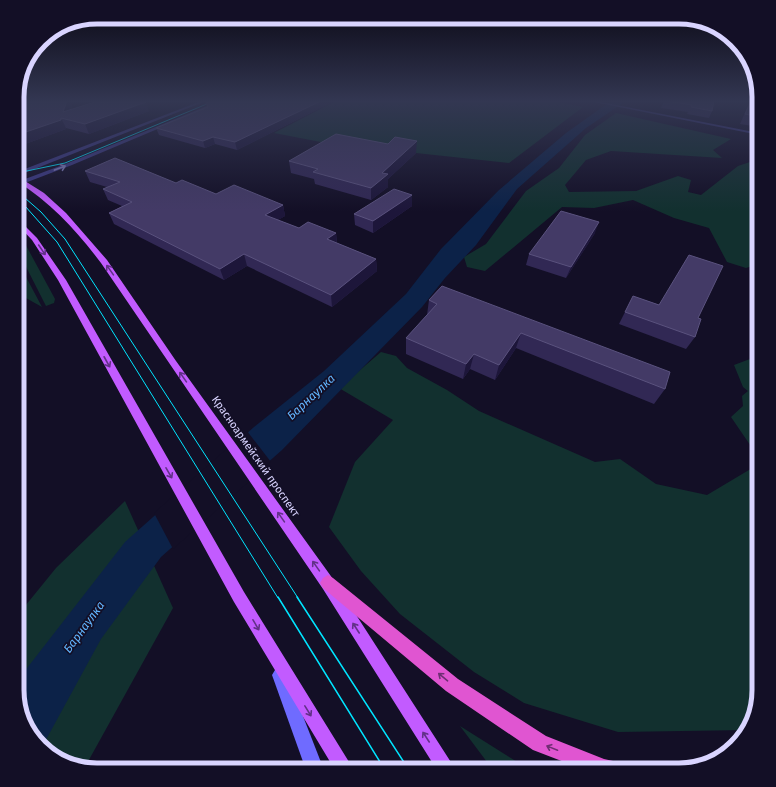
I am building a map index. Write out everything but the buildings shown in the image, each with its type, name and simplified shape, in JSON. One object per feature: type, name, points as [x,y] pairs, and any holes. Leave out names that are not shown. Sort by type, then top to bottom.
[{"type":"highway","points":[[328,583],[452,685],[540,743],[591,763]]},
{"type":"main road","name":"Красноармейский проспект","points":[[24,185],[55,207],[74,226],[106,265],[205,409],[328,583],[443,763]]},
{"type":"main road","points":[[24,227],[35,239],[62,280],[239,597],[341,763]]},
{"type":"main road","points":[[273,654],[313,763]]},
{"type":"street","points":[[24,171],[110,138]]},
{"type":"street","points":[[24,179],[70,164],[133,138]]},
{"type":"green space","points":[[298,138],[542,138],[509,163],[416,153],[395,148],[388,155]]},
{"type":"green space","points":[[583,138],[725,138],[731,139],[713,150],[722,158],[611,151],[586,160],[565,185],[569,192],[636,191],[678,176],[691,180],[688,192],[701,195],[738,166],[752,161],[752,266],[746,268],[727,262],[709,228],[674,218],[633,200],[594,208],[562,207],[485,271],[467,267],[464,257],[486,244],[526,191],[559,168]]},
{"type":"green space","points":[[24,242],[55,299],[54,303],[46,306],[24,263]]},
{"type":"green space","points":[[24,273],[42,307],[24,297]]},
{"type":"green space","points":[[752,347],[752,448],[731,417],[743,406],[742,396],[748,391],[743,387],[734,365],[750,359]]},
{"type":"green space","points":[[381,352],[396,356],[407,368],[447,390],[479,411],[595,462],[620,459],[656,484],[707,495],[752,468],[752,690],[750,709],[740,730],[618,732],[524,703],[474,672],[400,614],[361,571],[329,527],[355,462],[393,420],[339,388]]},
{"type":"green space","points":[[125,501],[173,608],[88,762],[78,761],[52,748],[39,735],[34,727],[25,704],[24,607],[56,568]]},
{"type":"green space","points":[[460,726],[519,763],[488,763]]},
{"type":"water","name":"Барнаулка","points":[[560,138],[575,138],[517,189],[476,245],[445,278],[422,307],[282,450],[161,557],[101,639],[45,741],[39,735],[28,714],[25,704],[24,672],[125,542],[254,427],[324,371],[406,294],[441,249],[499,190]]},
{"type":"pier","points":[[247,431],[271,462],[173,549],[154,513]]},
{"type":"tram line","points":[[24,172],[65,163],[126,138]]},
{"type":"tram line","points":[[24,197],[41,212],[65,239],[298,598]]},
{"type":"tram line","points":[[25,206],[57,242],[278,598]]},
{"type":"tram line","points":[[278,597],[381,763]]},
{"type":"tram line","points":[[297,597],[404,763]]}]
